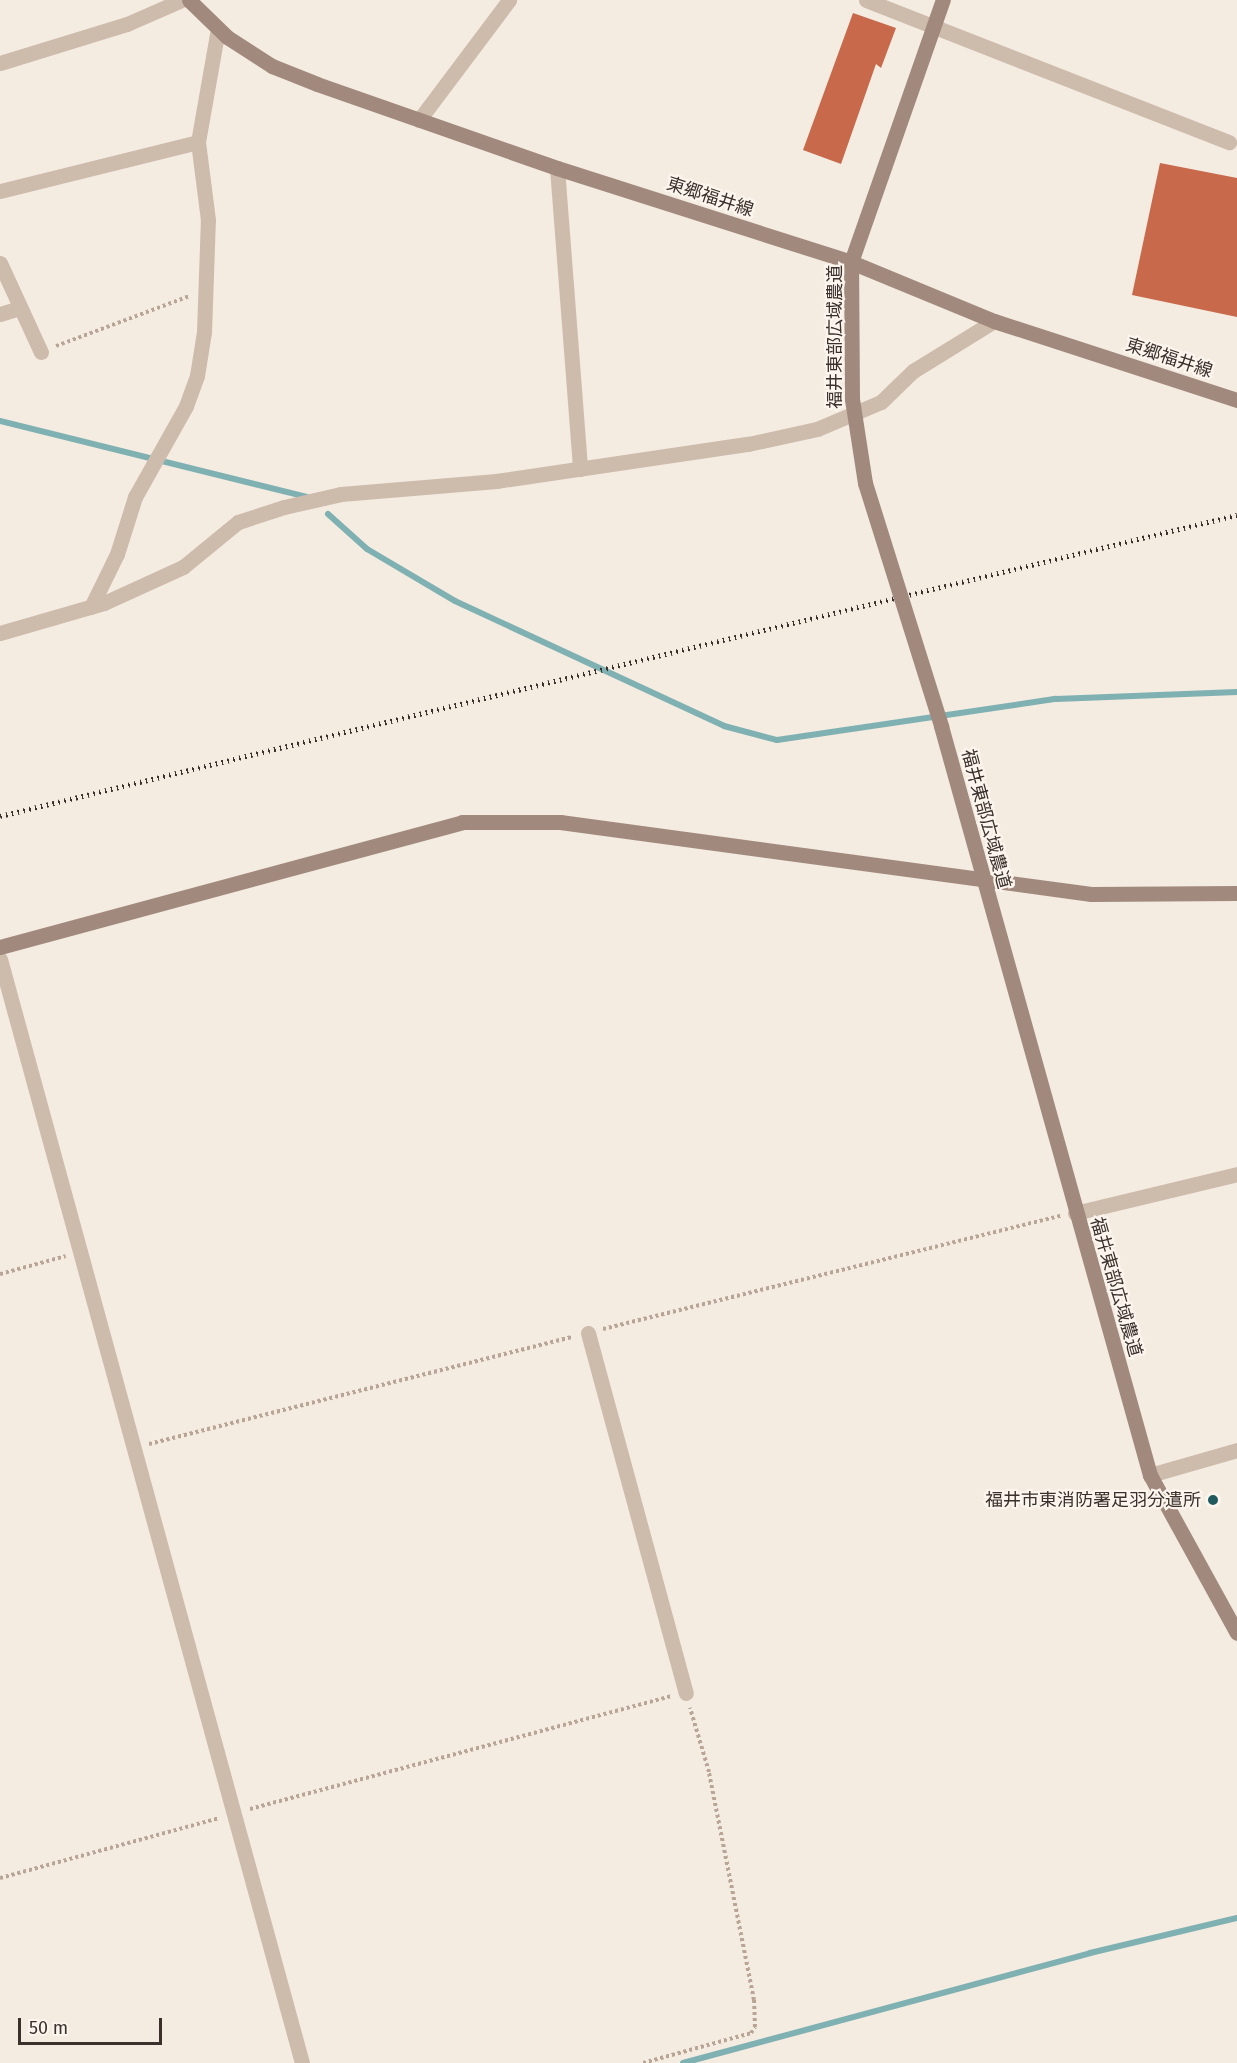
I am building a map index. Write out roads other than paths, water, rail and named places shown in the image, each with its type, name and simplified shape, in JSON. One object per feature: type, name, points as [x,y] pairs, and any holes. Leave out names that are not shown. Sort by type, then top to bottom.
[{"type":"street","points":[[0,63],[127,24],[182,0]]},
{"type":"street","name":"東郷福井線","points":[[189,0],[218,29],[272,66],[557,168],[851,262],[994,321],[1237,400]]},
{"type":"street","points":[[419,120],[509,0]]},
{"type":"street","points":[[866,0],[1229,142]]},
{"type":"street","name":"福井東部広域農道","points":[[943,0],[851,262],[852,399],[865,483],[940,726],[1150,1475],[1237,1633]]},
{"type":"street","points":[[91,607],[117,554],[135,497],[162,449],[197,376],[204,332],[208,220],[198,142],[218,29]]},
{"type":"street","points":[[0,190],[198,142]]},
{"type":"street","points":[[557,168],[580,469]]},
{"type":"street","points":[[0,263],[41,352]]},
{"type":"street","points":[[0,314],[20,308]]},
{"type":"street","points":[[0,633],[91,607],[183,567],[238,522],[284,507],[341,494],[496,481],[580,469],[748,444],[817,429],[881,402],[913,371],[994,321]]},
{"type":"street","points":[[0,946],[462,822],[560,822],[1091,894],[1237,893]]},
{"type":"street","points":[[0,960],[302,2063]]},
{"type":"street","points":[[1075,1213],[1237,1174]]},
{"type":"street","points":[[588,1333],[686,1693]]},
{"type":"street","points":[[1150,1475],[1237,1450]]},
{"type":"waterway","points":[[0,421],[307,497]]},
{"type":"waterway","points":[[328,514],[367,549],[455,601],[724,726],[777,740],[1056,699],[1237,692]]},
{"type":"waterway","points":[[683,2063],[1090,1953],[1237,1918]]},
{"type":"railway","points":[[0,816],[1237,515]]},
{"type":"place","name":"福井市東消防署足羽分遣所","points":[[1213,1500]]}]
